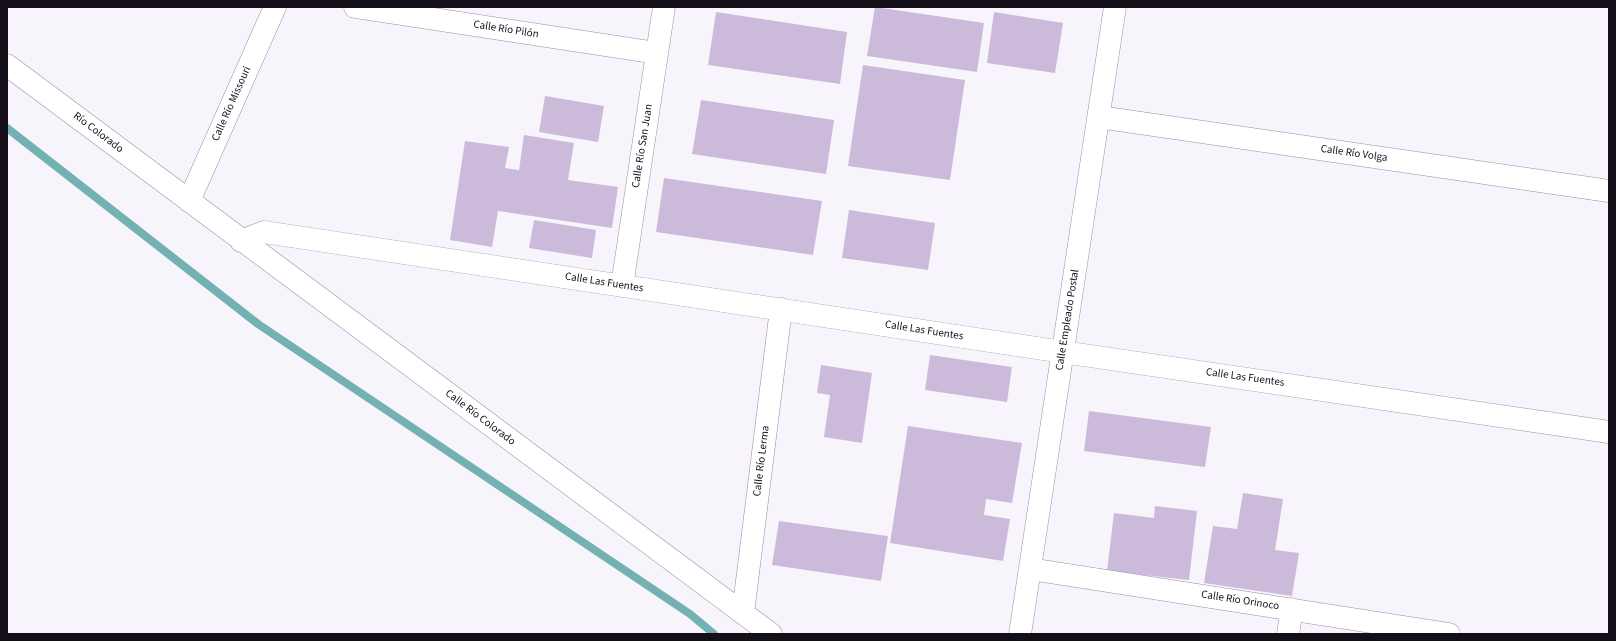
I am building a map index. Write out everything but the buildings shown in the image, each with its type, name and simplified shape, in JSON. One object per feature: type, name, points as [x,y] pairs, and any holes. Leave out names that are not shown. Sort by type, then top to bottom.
[{"type":"street","name":"Calle Río Missouri","points":[[189,201],[275,7]]},
{"type":"street","name":"Calle Río Pilón","points":[[355,7],[657,52]]},
{"type":"street","name":"Calle Río San Juan","points":[[622,286],[664,7]]},
{"type":"street","name":"Calle Empleado Postal","points":[[1020,634],[1115,7]]},
{"type":"street","name":"Río Colorado","points":[[7,65],[189,201]]},
{"type":"street","name":"Calle Río Volga","points":[[1099,116],[1609,191]]},
{"type":"street","name":"Calle Río Colorado","points":[[189,201],[771,634]]},
{"type":"street","name":"Calle Las Fuentes","points":[[241,241],[264,232],[1609,432]]},
{"type":"street","name":"Calle Río Lerma","points":[[743,613],[781,309]]},
{"type":"street","name":"Calle Río Orinoco","points":[[1030,569],[1449,634]]},
{"type":"street","points":[[1288,634],[1292,609]]},
{"type":"waterway","points":[[7,128],[258,324],[690,614],[714,634]]}]
